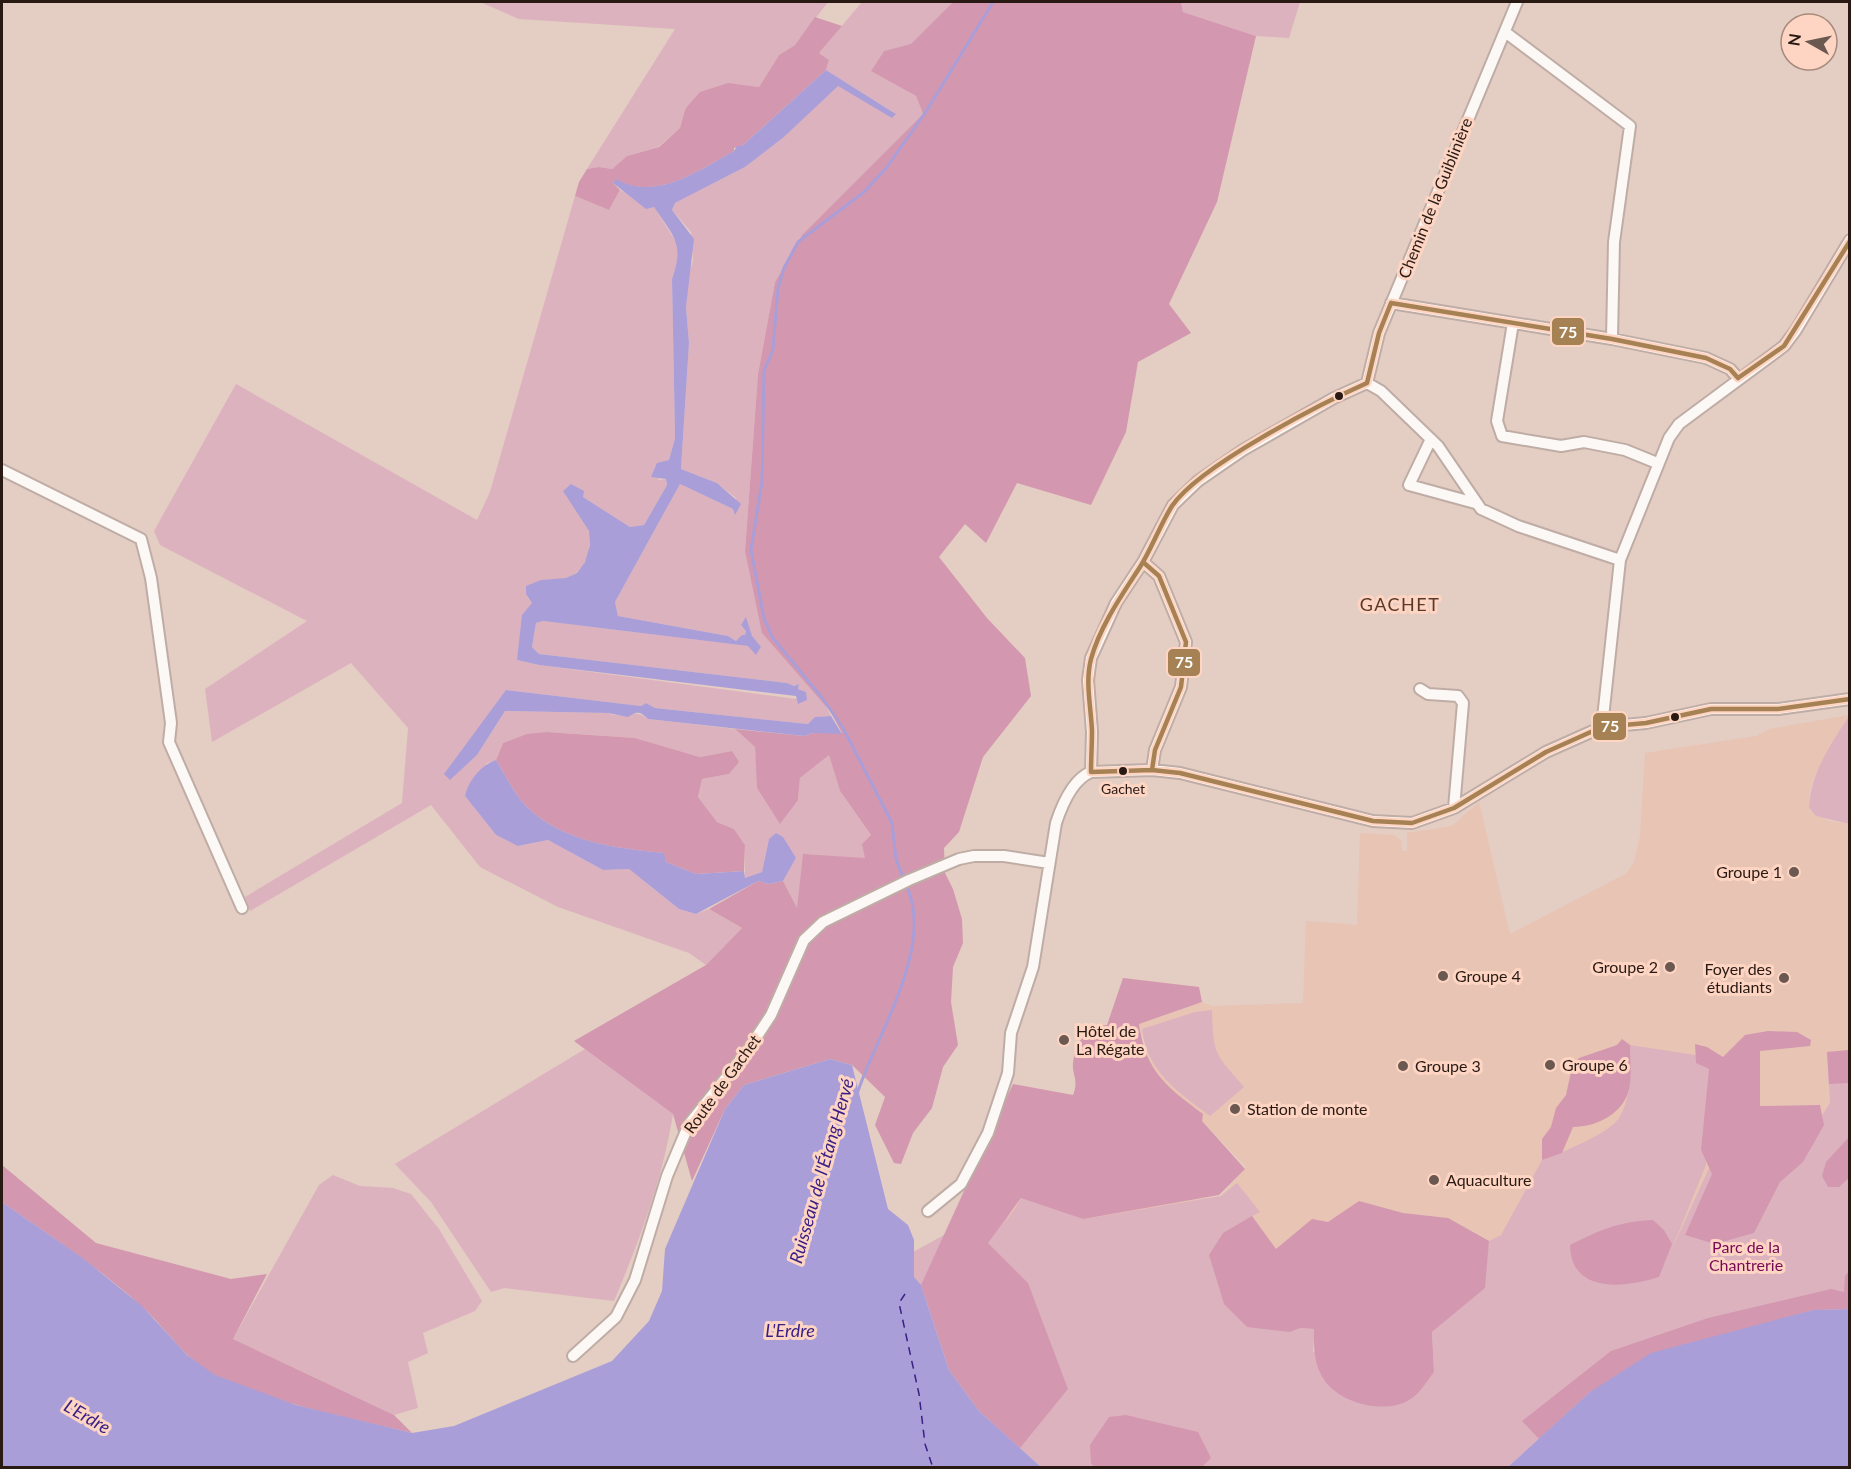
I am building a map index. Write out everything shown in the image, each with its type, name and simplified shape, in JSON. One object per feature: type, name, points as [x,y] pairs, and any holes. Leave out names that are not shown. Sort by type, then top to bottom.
[{"type":"street","name":"Chemin de la Guiblinière","points":[[1367,382],[1379,333],[1517,2]]},
{"type":"street","points":[[1505,32],[1630,126],[1614,242],[1612,339]]},
{"type":"street","points":[[1602,727],[1620,560],[1669,438],[1679,424],[1784,346],[1850,240]]},
{"type":"street","points":[[1391,303],[1612,339],[1706,358],[1730,369],[1738,378]]},
{"type":"street","points":[[1513,323],[1497,421],[1502,436],[1561,446],[1584,442],[1624,450],[1658,462]]},
{"type":"street","points":[[1091,772],[1092,732],[1088,680],[1091,658],[1116,603],[1143,562],[1173,506],[1198,481],[1243,450],[1334,398],[1367,382],[1381,391],[1438,446],[1480,509],[1518,526],[1620,560]]},
{"type":"street","points":[[1431,439],[1409,485],[1475,503]]},
{"type":"street","points":[[2,470],[141,538],[152,578],[171,723],[169,741],[242,908]]},
{"type":"street","points":[[1143,562],[1159,576],[1186,642],[1181,687],[1155,750],[1152,770]]},
{"type":"street","points":[[1420,689],[1428,694],[1458,696],[1463,703],[1454,808]]},
{"type":"street","points":[[928,1211],[961,1184],[991,1123],[1008,1073],[1011,1033],[1033,967],[1049,863],[1060,812],[1080,779],[1091,772],[1152,770],[1180,773],[1373,821],[1422,821],[1454,808],[1546,752],[1602,727],[1646,723],[1711,709],[1778,710],[1850,699]]},
{"type":"street","name":"Route de Gachet","points":[[573,1356],[616,1317],[635,1280],[667,1176],[689,1124],[748,1050],[771,1015],[804,940],[823,922],[905,881],[974,856],[1004,856],[1049,863]]},
{"type":"shaded area","points":[[953,2],[1181,2],[1183,12],[1256,36],[1217,202],[1169,304],[1191,333],[1138,362],[1126,432],[1091,505],[1017,483],[986,543],[965,524],[939,557],[987,618],[1025,658],[1031,696],[983,757],[959,832],[944,848],[945,873],[953,889],[962,919],[963,943],[953,967],[951,1002],[958,1045],[943,1067],[932,1108],[913,1133],[901,1164],[894,1163],[875,1125],[885,1097],[852,1065],[830,1059],[744,1085],[725,1109],[692,1181],[673,1114],[574,1041],[706,965],[742,928],[709,909],[758,881],[769,884],[783,881],[797,908],[803,854],[865,858],[862,844],[871,835],[840,791],[829,755],[800,778],[798,800],[780,824],[757,788],[755,747],[735,729],[804,736],[813,733],[842,733],[830,711],[762,633],[745,551],[758,374],[775,282],[802,235],[923,114],[916,96],[871,71],[884,51],[911,44]]},
{"type":"shaded area","points":[[815,17],[842,26],[819,53],[829,60],[826,70],[742,146],[734,148],[734,151],[677,181],[647,187],[631,186],[616,180],[613,183],[620,190],[609,210],[575,196],[579,182],[587,169],[599,167],[612,169],[627,156],[659,147],[680,128],[685,109],[700,92],[728,83],[759,87],[779,55],[795,45]]},
{"type":"shaded area","points":[[1849,715],[1815,776],[1810,790],[1809,808],[1810,811],[1829,821],[1849,824],[1849,1050],[1827,1052],[1830,1103],[1788,1168],[1636,1326],[1002,1231],[1019,1194],[1146,1205],[1221,1196],[1246,1167],[1202,1121],[1202,1114],[1167,1087],[1152,1069],[1139,1024],[1202,1002],[1212,1006],[1303,1003],[1306,921],[1357,925],[1360,833],[1394,835],[1401,840],[1402,851],[1407,851],[1407,833],[1452,826],[1479,802],[1510,934],[1627,873],[1634,862],[1640,836],[1645,753],[1756,736],[1769,729]]},
{"type":"shaded area","points":[[547,732],[635,738],[700,757],[732,751],[739,762],[729,774],[702,779],[698,797],[717,822],[734,829],[745,845],[744,871],[696,874],[666,862],[663,853],[626,849],[590,841],[556,828],[540,818],[522,801],[496,760],[503,743],[527,734]]},
{"type":"shaded area","points":[[1123,978],[1199,987],[1202,1002],[1139,1024],[1142,1040],[1160,1076],[1178,1095],[1203,1114],[1202,1121],[1245,1169],[1219,1195],[1083,1219],[1021,1198],[988,1243],[1028,1283],[1068,1389],[1020,1448],[979,1411],[949,1370],[921,1285],[1013,1084],[1073,1095],[1075,1081],[1073,1063],[1077,1048],[1087,1027],[1107,1025]]},
{"type":"shaded area","points":[[1768,1031],[1797,1032],[1811,1040],[1810,1046],[1760,1051],[1760,1106],[1820,1105],[1824,1125],[1803,1162],[1780,1182],[1754,1233],[1715,1244],[1685,1235],[1712,1174],[1701,1150],[1709,1069],[1696,1063],[1695,1044],[1707,1047],[1723,1057],[1745,1035]]},
{"type":"shaded area","points":[[1622,1039],[1630,1045],[1631,1073],[1629,1089],[1622,1105],[1600,1121],[1573,1127],[1562,1153],[1542,1160],[1542,1139],[1551,1127],[1556,1108],[1566,1095],[1572,1067],[1579,1058],[1617,1045]]},
{"type":"shaded area","points":[[1849,1050],[1849,1083],[1829,1084],[1827,1052]]},
{"type":"shaded area","points":[[1849,1137],[1849,1178],[1839,1187],[1828,1187],[1822,1176],[1826,1162]]},
{"type":"shaded area","points":[[2,1165],[96,1243],[231,1279],[267,1274],[233,1339],[394,1415],[412,1433],[338,1416],[263,1395],[216,1376],[205,1369],[107,1277],[2,1202]]},
{"type":"shaded area","points":[[1359,1201],[1403,1213],[1448,1218],[1489,1241],[1485,1288],[1432,1332],[1434,1372],[1413,1398],[1387,1406],[1362,1404],[1350,1400],[1330,1387],[1323,1378],[1316,1360],[1314,1329],[1301,1328],[1290,1332],[1247,1327],[1224,1304],[1209,1255],[1223,1233],[1252,1216],[1276,1249],[1312,1219],[1328,1222]]},
{"type":"shaded area","points":[[1653,1220],[1664,1230],[1672,1244],[1659,1277],[1616,1285],[1589,1280],[1579,1272],[1573,1261],[1570,1245],[1610,1227]]},
{"type":"shaded area","points":[[1849,1271],[1849,1309],[1813,1310],[1770,1323],[1590,1392],[1539,1439],[1522,1421],[1611,1351],[1708,1318],[1831,1289],[1844,1292],[1845,1276]]},
{"type":"shaded area","points":[[1126,1415],[1198,1432],[1211,1458],[1202,1467],[1097,1468],[1091,1464],[1090,1445],[1109,1417]]},
{"type":"green space","points":[[480,2],[828,2],[795,45],[779,55],[759,87],[728,84],[685,108],[680,128],[658,147],[627,156],[612,169],[599,167],[587,169],[675,29],[519,19]]},
{"type":"green space","points":[[862,2],[953,2],[911,45],[884,51],[872,70],[916,96],[923,114],[802,235],[775,282],[758,374],[745,551],[831,716],[816,717],[808,724],[655,708],[646,703],[641,706],[506,690],[458,772],[477,755],[505,711],[638,714],[648,719],[735,729],[755,747],[758,788],[798,800],[800,778],[829,754],[840,791],[871,835],[865,859],[797,909],[783,881],[796,858],[769,839],[762,872],[745,878],[745,845],[734,829],[717,822],[698,797],[702,779],[729,774],[732,751],[700,757],[635,738],[547,732],[503,743],[496,760],[487,763],[465,796],[496,835],[519,846],[548,840],[603,870],[629,869],[679,909],[696,914],[709,909],[742,928],[706,965],[689,953],[558,907],[480,867],[431,805],[250,911],[245,897],[402,803],[408,728],[351,663],[212,742],[205,689],[307,621],[160,545],[154,531],[236,384],[477,520],[490,492],[575,196],[609,210],[620,190],[654,207],[678,245],[678,262],[672,279],[675,438],[669,460],[658,480],[666,479],[667,485],[644,525],[630,527],[583,497],[583,491],[571,484],[589,532],[590,546],[586,560],[578,572],[572,576],[539,582],[530,588],[526,594],[532,603],[517,660],[539,665],[797,699],[805,695],[806,692],[798,689],[799,684],[794,686],[787,683],[539,654],[532,647],[536,623],[543,621],[749,646],[756,654],[761,648],[746,631],[745,636],[736,641],[728,636],[618,616],[615,602],[680,484],[733,509],[736,498],[717,483],[681,469],[689,343],[686,307],[688,276],[693,261],[691,232],[672,210],[675,203],[745,167],[784,137],[838,85],[895,113],[826,70],[829,60],[819,53]]},
{"type":"green space","points":[[1181,2],[1300,2],[1289,38],[1256,36],[1183,12]]},
{"type":"green space","points":[[1849,716],[1849,824],[1816,816],[1809,808],[1817,771]]},
{"type":"green space","points":[[1212,1010],[1215,1046],[1221,1060],[1244,1087],[1210,1116],[1176,1089],[1157,1069],[1145,1044],[1142,1029],[1195,1012]]},
{"type":"green space","name":"Parc de la Chantrerie","points":[[1630,1045],[1715,1058],[1706,1165],[1671,1251],[1710,1166],[1788,1168],[1830,1103],[1827,1052],[1849,1050],[1849,1309],[1813,1310],[1590,1392],[1508,1467],[1041,1467],[997,1428],[914,1277],[913,1252],[1019,1194],[1006,1222],[1022,1197],[1083,1219],[1221,1196],[1237,1183],[1260,1212],[1252,1216],[1290,1332],[1301,1328],[1315,1329],[1313,1352],[1434,1372],[1432,1332],[1484,1288],[1489,1241],[1501,1235],[1542,1160],[1595,1136],[1619,1118],[1628,1092]]},
{"type":"green space","points":[[585,1049],[673,1114],[657,1186],[632,1256],[614,1301],[504,1288],[491,1292],[431,1202],[395,1164]]},
{"type":"green space","points":[[333,1175],[360,1186],[393,1188],[411,1194],[439,1229],[482,1301],[475,1311],[423,1333],[428,1353],[408,1362],[418,1408],[394,1415],[233,1339],[319,1185]]},
{"type":"water","points":[[826,70],[896,114],[892,118],[838,86],[784,137],[745,167],[675,203],[672,210],[694,239],[686,307],[689,343],[681,469],[717,483],[741,504],[735,515],[733,509],[680,484],[615,602],[618,616],[728,636],[736,641],[745,635],[746,631],[741,625],[746,617],[752,636],[761,647],[756,655],[748,646],[543,621],[536,623],[532,647],[539,654],[787,683],[794,686],[799,684],[798,689],[806,692],[807,700],[798,704],[796,696],[539,665],[517,660],[522,615],[532,603],[526,594],[526,586],[541,580],[566,578],[577,573],[585,562],[590,545],[589,531],[563,491],[571,484],[584,491],[583,497],[630,527],[644,525],[667,485],[666,479],[651,477],[657,463],[669,460],[675,438],[672,279],[676,267],[677,248],[675,240],[654,207],[646,209],[613,183],[616,179],[631,185],[646,187],[662,185],[677,181],[706,167],[734,151],[737,146],[742,146]]},
{"type":"water","points":[[506,690],[641,706],[646,703],[655,708],[808,724],[815,717],[831,716],[842,734],[813,733],[804,736],[648,719],[638,713],[628,717],[608,713],[505,711],[477,755],[450,780],[444,774]]},
{"type":"water","points":[[496,760],[526,806],[556,828],[590,841],[627,849],[664,853],[666,862],[696,874],[744,871],[745,878],[762,872],[769,839],[776,833],[783,837],[796,858],[783,881],[769,884],[758,881],[696,914],[679,909],[629,869],[603,870],[548,840],[518,846],[496,835],[465,796],[476,774]]},
{"type":"water","name":"L'Erdre","points":[[830,1059],[852,1065],[888,1209],[908,1225],[914,1240],[914,1277],[921,1285],[949,1370],[979,1411],[1041,1467],[2,1467],[2,1202],[84,1259],[142,1306],[187,1355],[215,1375],[296,1405],[412,1433],[454,1426],[612,1361],[649,1321],[662,1291],[665,1249],[725,1109],[744,1085]]},
{"type":"water","points":[[1849,1309],[1849,1467],[1508,1467],[1590,1392],[1651,1353],[1813,1310]]},
{"type":"waterway","name":"Ruisseau de l'Étang Hervé","points":[[902,875],[896,859],[892,823],[843,728],[823,699],[772,637],[764,618],[751,550],[762,482],[764,371],[773,349],[778,288],[784,268],[798,242],[864,192],[887,167],[927,110],[993,2]]},
{"type":"waterway","name":"Ruisseau de l'Étang Hervé","points":[[857,1094],[889,1018],[909,962],[914,935],[913,909],[906,885]]},
{"type":"ferry route","points":[[905,1294],[899,1303],[919,1394],[925,1444],[933,1468]]},
{"type":"transit line","name":"75","points":[[1738,378],[1784,346],[1850,241]]},
{"type":"transit line","name":"75","points":[[1391,303],[1612,339],[1706,358],[1730,369],[1738,378]]},
{"type":"transit line","name":"75","points":[[1091,772],[1092,731],[1088,686],[1091,659],[1106,623],[1144,560],[1172,506],[1186,490],[1233,455],[1320,405],[1367,383],[1379,333],[1391,303]]},
{"type":"transit line","name":"75","points":[[1143,562],[1159,576],[1186,642],[1181,687],[1155,750],[1152,770]]},
{"type":"transit line","name":"75","points":[[1091,772],[1152,770],[1180,773],[1373,821],[1412,823],[1454,808],[1546,752],[1602,727],[1646,723],[1711,709],[1778,709],[1850,699]]},
{"type":"place","name":"Gachet","points":[[1123,771]]},
{"type":"place","name":"Groupe 1","points":[[1794,872]]},
{"type":"place","name":"Groupe 2","points":[[1670,967]]},
{"type":"place","name":"Groupe 4","points":[[1443,976]]},
{"type":"place","name":"Foyer des étudiants","points":[[1784,978]]},
{"type":"place","name":"Hôtel de La Régate","points":[[1064,1040]]},
{"type":"place","name":"Groupe 6","points":[[1550,1065]]},
{"type":"place","name":"Groupe 3","points":[[1403,1066]]},
{"type":"place","name":"Station de monte","points":[[1235,1109]]},
{"type":"place","name":"Aquaculture","points":[[1434,1180]]},
{"type":"district","name":"GACHET","points":[[1400,605]]}]
